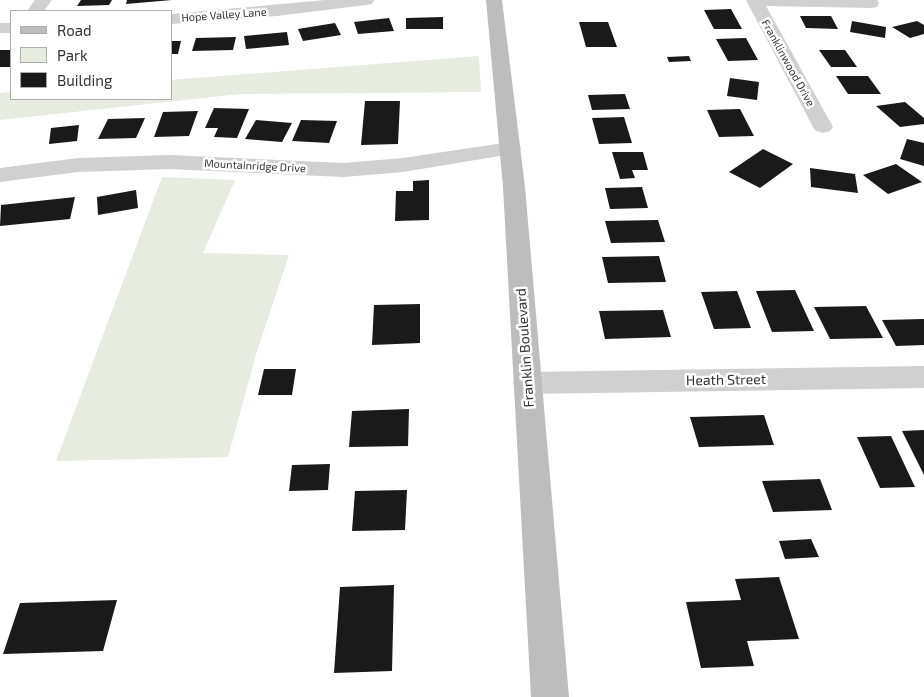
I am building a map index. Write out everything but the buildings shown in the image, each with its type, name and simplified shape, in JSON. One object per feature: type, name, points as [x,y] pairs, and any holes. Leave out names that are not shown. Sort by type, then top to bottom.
[{"type":"street","points":[[36,10],[44,0]]},
{"type":"street","name":"Hope Valley Lane","points":[[172,19],[252,7],[366,0]]},
{"type":"street","name":"Franklin Boulevard","points":[[494,0],[510,148],[550,697]]},
{"type":"street","points":[[754,1],[870,4]]},
{"type":"street","name":"Franklinwood Drive","points":[[754,1],[823,127]]},
{"type":"street","name":"Mountainridge Drive","points":[[0,174],[78,165],[170,162],[343,170],[403,165],[510,148]]},
{"type":"street","name":"Heath Street","points":[[528,382],[924,377]]},
{"type":"green space","points":[[479,56],[481,92],[240,94],[0,120],[0,93],[10,92],[10,100],[172,100],[172,80]]},
{"type":"green space","points":[[162,177],[235,180],[203,253],[289,255],[257,351],[228,457],[56,461]]}]
